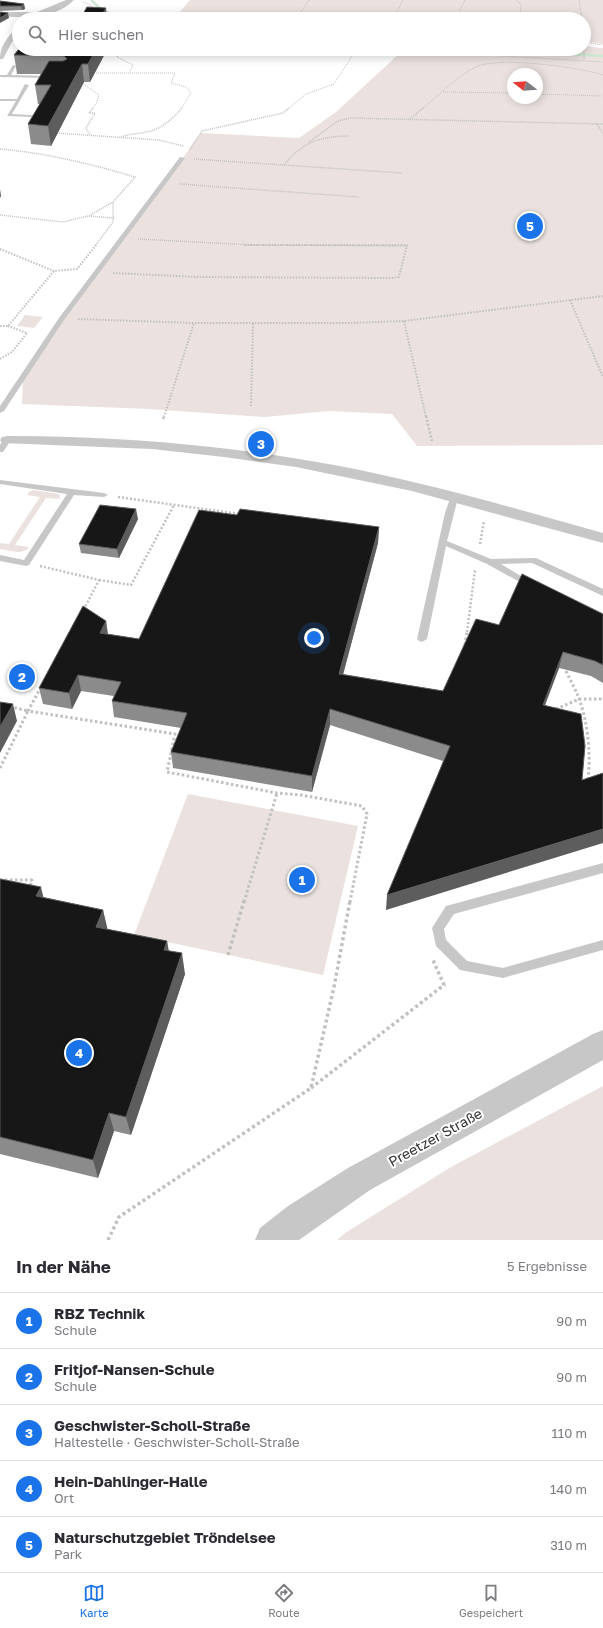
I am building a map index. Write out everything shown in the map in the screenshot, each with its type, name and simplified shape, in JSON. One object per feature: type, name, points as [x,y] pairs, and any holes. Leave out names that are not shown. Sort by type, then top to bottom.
[{"type":"street","points":[[47,12],[71,0]]},
{"type":"street","points":[[51,1],[53,4],[62,5]]},
{"type":"street","points":[[0,14],[12,15]]},
{"type":"street","points":[[2,33],[12,32]]},
{"type":"street","points":[[0,57],[12,38]]},
{"type":"street","points":[[2,443],[44,440],[203,450],[296,463],[371,477],[488,505],[603,538]]},
{"type":"street","name":"Preetzer Straße","points":[[272,1240],[300,1218],[359,1179],[603,1044]]},
{"type":"lane","points":[[8,76],[14,66]]},
{"type":"lane","points":[[0,76],[59,77]]},
{"type":"lane","points":[[27,85],[19,100],[8,115],[30,116]]},
{"type":"lane","points":[[0,100],[19,100]]},
{"type":"lane","points":[[0,411],[61,319],[182,158]]},
{"type":"lane","points":[[0,482],[104,495]]},
{"type":"lane","points":[[0,558],[26,563],[72,492]]},
{"type":"lane","points":[[422,639],[454,498]]},
{"type":"lane","points":[[443,542],[490,562],[540,589]]},
{"type":"lane","points":[[490,562],[533,560],[603,593]]},
{"type":"lane","points":[[603,868],[450,910],[438,928],[440,942],[464,966],[503,973],[603,945]]},
{"type":"path","points":[[301,12],[309,0]]},
{"type":"path","points":[[397,12],[403,0]]},
{"type":"path","points":[[459,12],[465,0]]},
{"type":"path","points":[[516,0],[520,4],[520,12]]},
{"type":"path","points":[[579,0],[581,12]]},
{"type":"path","points":[[79,1],[91,5],[97,12]]},
{"type":"path","points":[[591,43],[603,45]]},
{"type":"path","points":[[118,56],[133,65],[130,72]]},
{"type":"path","points":[[182,158],[202,131],[283,113],[306,94],[334,84],[352,56]]},
{"type":"path","points":[[508,56],[603,62]]},
{"type":"path","points":[[584,60],[585,56]]},
{"type":"path","points":[[410,120],[442,92],[473,68],[484,64],[504,63],[554,67],[596,72],[603,75]]},
{"type":"path","points":[[91,73],[175,73],[171,83],[186,87],[192,93],[188,102],[172,119],[151,131],[121,137]]},
{"type":"path","points":[[79,82],[99,95],[96,104],[89,113],[95,113],[86,128],[90,135]]},
{"type":"path","points":[[442,92],[507,93]]},
{"type":"path","points":[[543,94],[603,96]]},
{"type":"path","points":[[309,142],[338,121],[350,118],[603,124]]},
{"type":"path","points":[[597,124],[603,134]]},
{"type":"path","points":[[53,133],[159,140],[190,149]]},
{"type":"path","points":[[284,165],[300,146],[319,139],[349,136]]},
{"type":"path","points":[[0,149],[32,151],[37,154],[60,156],[135,177],[113,202],[88,216],[63,222],[0,215]]},
{"type":"path","points":[[182,158],[402,173]]},
{"type":"path","points":[[164,183],[359,197]]},
{"type":"path","points":[[0,249],[54,271],[77,269],[114,222],[113,202]]},
{"type":"path","points":[[88,216],[114,218]]},
{"type":"path","points":[[96,272],[198,277],[392,278],[399,277],[407,245],[252,245],[122,238]]},
{"type":"path","points":[[8,326],[54,271]]},
{"type":"path","points":[[61,319],[194,323],[349,323],[404,321],[603,296]]},
{"type":"path","points":[[570,300],[603,377]]},
{"type":"path","points":[[404,321],[432,441]]},
{"type":"path","points":[[163,419],[194,323]]},
{"type":"path","points":[[251,406],[253,323]]},
{"type":"path","points":[[0,326],[8,326],[27,333],[12,352],[0,359]]},
{"type":"path","points":[[104,495],[244,514]]},
{"type":"path","points":[[26,563],[99,580],[131,585],[174,505]]},
{"type":"path","points":[[465,647],[477,557],[488,505]]},
{"type":"path","points":[[80,615],[99,580]]},
{"type":"path","points":[[566,671],[579,699],[589,750],[590,772],[588,784]]},
{"type":"path","points":[[0,768],[43,684]]},
{"type":"path","points":[[554,710],[579,699],[603,700]]},
{"type":"path","points":[[7,706],[28,711],[176,734],[168,772],[277,793],[301,795],[362,806],[367,814],[334,987],[310,1088]]},
{"type":"path","points":[[228,955],[277,793]]},
{"type":"path","points":[[0,880],[32,880],[29,892]]},
{"type":"path","points":[[108,1240],[119,1217],[310,1088],[444,985],[427,946],[440,942]]},
{"type":"shaded area","points":[[190,0],[603,0],[603,44],[591,42],[591,12],[180,12]]},
{"type":"shaded area","points":[[591,47],[603,48],[603,445],[417,446],[392,414],[329,411],[265,417],[149,409],[22,404],[23,375],[201,133],[299,138],[336,112],[397,56],[591,56]]},
{"type":"shaded area","points":[[25,315],[43,317],[34,328],[17,326]]},
{"type":"shaded area","points":[[33,490],[59,494],[60,497],[59,499],[46,498],[15,545],[29,547],[26,550],[16,552],[0,549],[0,543],[9,544],[40,497],[27,495]]},
{"type":"shaded area","points":[[188,794],[358,826],[323,975],[134,935]]},
{"type":"shaded area","points":[[603,1086],[603,1240],[337,1240],[345,1233],[451,1167]]},
{"type":"building","points":[[0,1],[24,4],[21,6],[0,6]]},
{"type":"building","points":[[87,7],[106,8],[103,12],[84,12]]},
{"type":"building","points":[[0,12],[8,13],[0,18]]},
{"type":"building","points":[[64,56],[92,56],[88,64],[82,64],[48,126],[28,124],[51,85],[35,85],[49,61],[63,61],[67,59]]},
{"type":"building","points":[[100,505],[136,509],[117,549],[79,544]]},
{"type":"building","points":[[240,509],[379,527],[339,674],[443,691],[476,619],[499,625],[522,574],[603,614],[603,665],[595,661],[563,652],[543,705],[581,714],[585,746],[582,780],[603,773],[603,829],[387,895],[450,746],[330,709],[312,776],[171,752],[187,713],[112,701],[121,682],[78,675],[69,693],[39,688],[83,606],[106,621],[100,633],[139,639],[199,510],[237,515]]},
{"type":"building","points":[[0,702],[13,704],[0,727]]},
{"type":"building","points":[[0,879],[41,887],[36,896],[103,910],[96,927],[167,941],[164,950],[182,953],[126,1117],[109,1113],[93,1160],[0,1137]]},
{"type":"waterway","points":[[92,1],[102,10],[107,12]]},
{"type":"waterway","points":[[591,55],[603,56]]},
{"type":"place","name":"Naturschutzgebiet Tröndelsee","points":[[530,226]]},
{"type":"place","name":"Geschwister-Scholl-Straße","points":[[261,444]]},
{"type":"place","name":"Fritjof-Nansen-Schule","points":[[22,677]]},
{"type":"place","name":"RBZ Technik","points":[[302,880]]},
{"type":"place","name":"Hein-Dahlinger-Halle","points":[[79,1053]]}]
